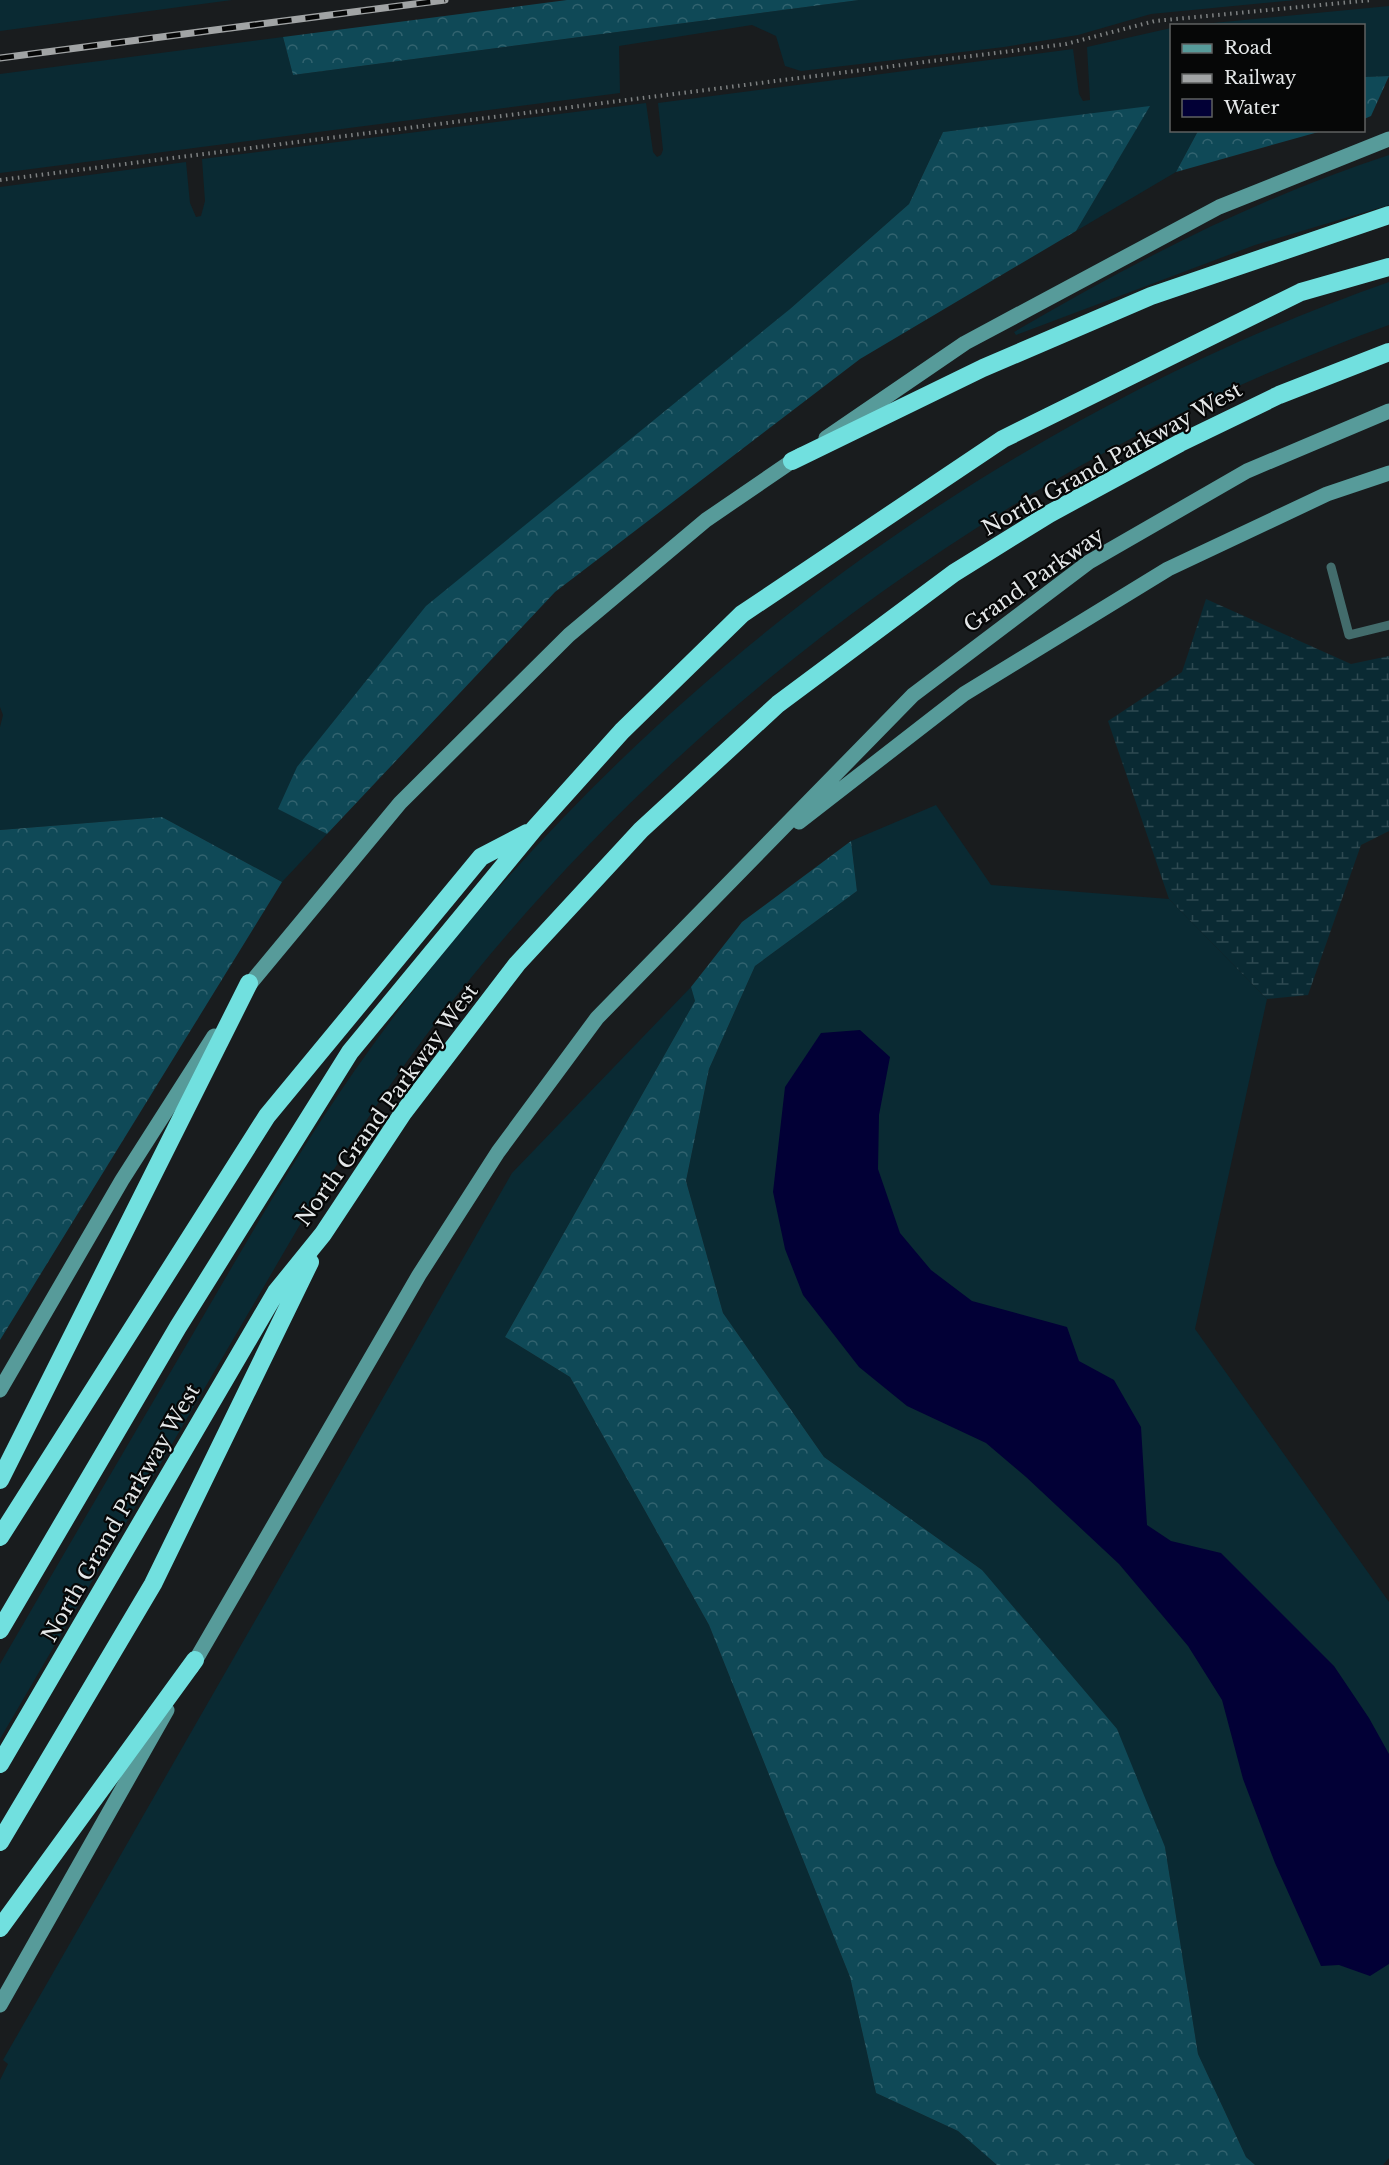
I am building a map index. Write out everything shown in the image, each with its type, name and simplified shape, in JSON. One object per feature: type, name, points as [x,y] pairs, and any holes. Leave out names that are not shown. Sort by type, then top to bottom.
[{"type":"highway","points":[[792,460],[983,368],[1152,296],[1389,215]]},
{"type":"highway","name":"North Grand Parkway West","points":[[0,1630],[178,1327],[350,1052],[534,829],[622,731],[742,614],[1003,439],[1301,292],[1389,267]]},
{"type":"highway","name":"North Grand Parkway West","points":[[0,1764],[276,1292],[323,1234],[403,1113],[517,964],[641,830],[778,704],[954,573],[1049,514],[1180,443],[1279,395],[1389,352]]},
{"type":"highway","points":[[0,1538],[267,1116],[481,857],[534,829]]},
{"type":"highway","points":[[0,1480],[249,983]]},
{"type":"highway","points":[[0,1842],[153,1584],[323,1234]]},
{"type":"highway","points":[[0,1928],[195,1660]]},
{"type":"main road","points":[[0,1390],[122,1180],[249,983],[400,803],[569,635],[706,520],[965,343],[1219,207],[1389,139]]},
{"type":"main road","name":"Grand Parkway","points":[[754,857],[913,694],[1089,562],[1247,471],[1389,411]]},
{"type":"main road","points":[[0,2005],[195,1660],[419,1275],[498,1152],[597,1018],[754,857],[964,694],[1158,575],[1327,494],[1389,473]]},
{"type":"lane","points":[[1331,567],[1350,635],[1389,625]]},
{"type":"path","points":[[0,180],[1054,45],[1155,21],[1372,0]]},
{"type":"green space","points":[[0,0],[232,0],[0,31]]},
{"type":"green space","points":[[567,0],[859,0],[293,75],[283,37]]},
{"type":"green space","points":[[859,0],[1296,0],[1151,14],[1078,35],[1004,47],[801,71],[785,66],[776,36],[752,25],[619,46],[620,93],[0,173],[0,74],[283,37],[293,75]]},
{"type":"green space","points":[[1389,6],[1389,76],[1365,77],[1365,24],[1203,24]]},
{"type":"green space","points":[[1170,28],[1170,132],[1197,132],[1176,172],[1076,231],[1149,107],[943,132],[909,204],[790,309],[279,809],[327,834],[282,882],[162,817],[0,830],[0,727],[3,715],[0,707],[0,187],[186,162],[190,203],[196,217],[201,216],[205,201],[202,159],[646,103],[653,152],[657,157],[663,150],[658,103],[1073,49],[1079,94],[1083,101],[1090,100],[1087,47]]},
{"type":"green space","points":[[1389,76],[1371,116],[1365,119],[1365,77]]},
{"type":"green space","points":[[1150,106],[1076,231],[860,359],[555,592],[327,834],[278,809],[297,767],[426,606],[790,309],[909,204],[943,132]]},
{"type":"green space","points":[[1197,132],[1318,132],[1176,172]]},
{"type":"green space","points":[[1389,155],[1389,205],[1255,245],[1016,335],[1014,332],[1104,281],[1197,233],[1291,191]]},
{"type":"green space","points":[[1389,282],[1389,325],[1251,381],[1117,446],[988,521],[865,604],[748,696],[638,796],[535,903],[423,1039],[319,1192],[0,1739],[0,1664],[279,1188],[370,1049],[469,922],[578,802],[696,691],[822,588],[955,496],[1094,413],[1239,342]]},
{"type":"green space","points":[[1206,599],[1351,664],[1389,656],[1389,831],[1361,845],[1308,995],[1267,999],[1169,899],[1108,721],[1182,672]]},
{"type":"green space","points":[[936,805],[991,885],[1169,899],[1267,999],[1195,1329],[1389,1602],[1389,2158],[1383,2165],[1255,2165],[1246,2157],[1198,2054],[1165,1847],[982,1570],[824,1457],[723,1313],[686,1181],[709,1069],[755,966],[857,891],[851,841]]},
{"type":"green space","points":[[162,817],[282,882],[0,1340],[0,830]]},
{"type":"green space","points":[[851,841],[857,891],[755,966],[709,1069],[686,1181],[723,1313],[824,1457],[982,1570],[1117,1729],[1165,1847],[1198,2054],[1246,2157],[1255,2165],[997,2165],[958,2131],[876,2093],[850,1977],[709,1625],[570,1377],[505,1337],[695,1001],[691,987],[742,922]]},
{"type":"green space","points":[[691,987],[695,1001],[505,1337],[570,1377],[709,1625],[850,1977],[876,2093],[958,2131],[997,2165],[0,2165],[0,2080],[8,2064],[3,2060],[512,1173]]},
{"type":"water","points":[[860,1030],[890,1057],[879,1115],[878,1169],[900,1233],[931,1270],[972,1301],[1067,1327],[1079,1361],[1114,1380],[1141,1427],[1147,1525],[1171,1541],[1221,1553],[1334,1666],[1369,1718],[1389,1754],[1389,1964],[1370,1976],[1339,1965],[1321,1966],[1275,1863],[1243,1779],[1222,1700],[1188,1646],[1119,1564],[1026,1477],[986,1443],[907,1406],[859,1367],[803,1295],[785,1249],[773,1192],[785,1087],[821,1033]]},
{"type":"railway","points":[[0,58],[445,0]]}]
